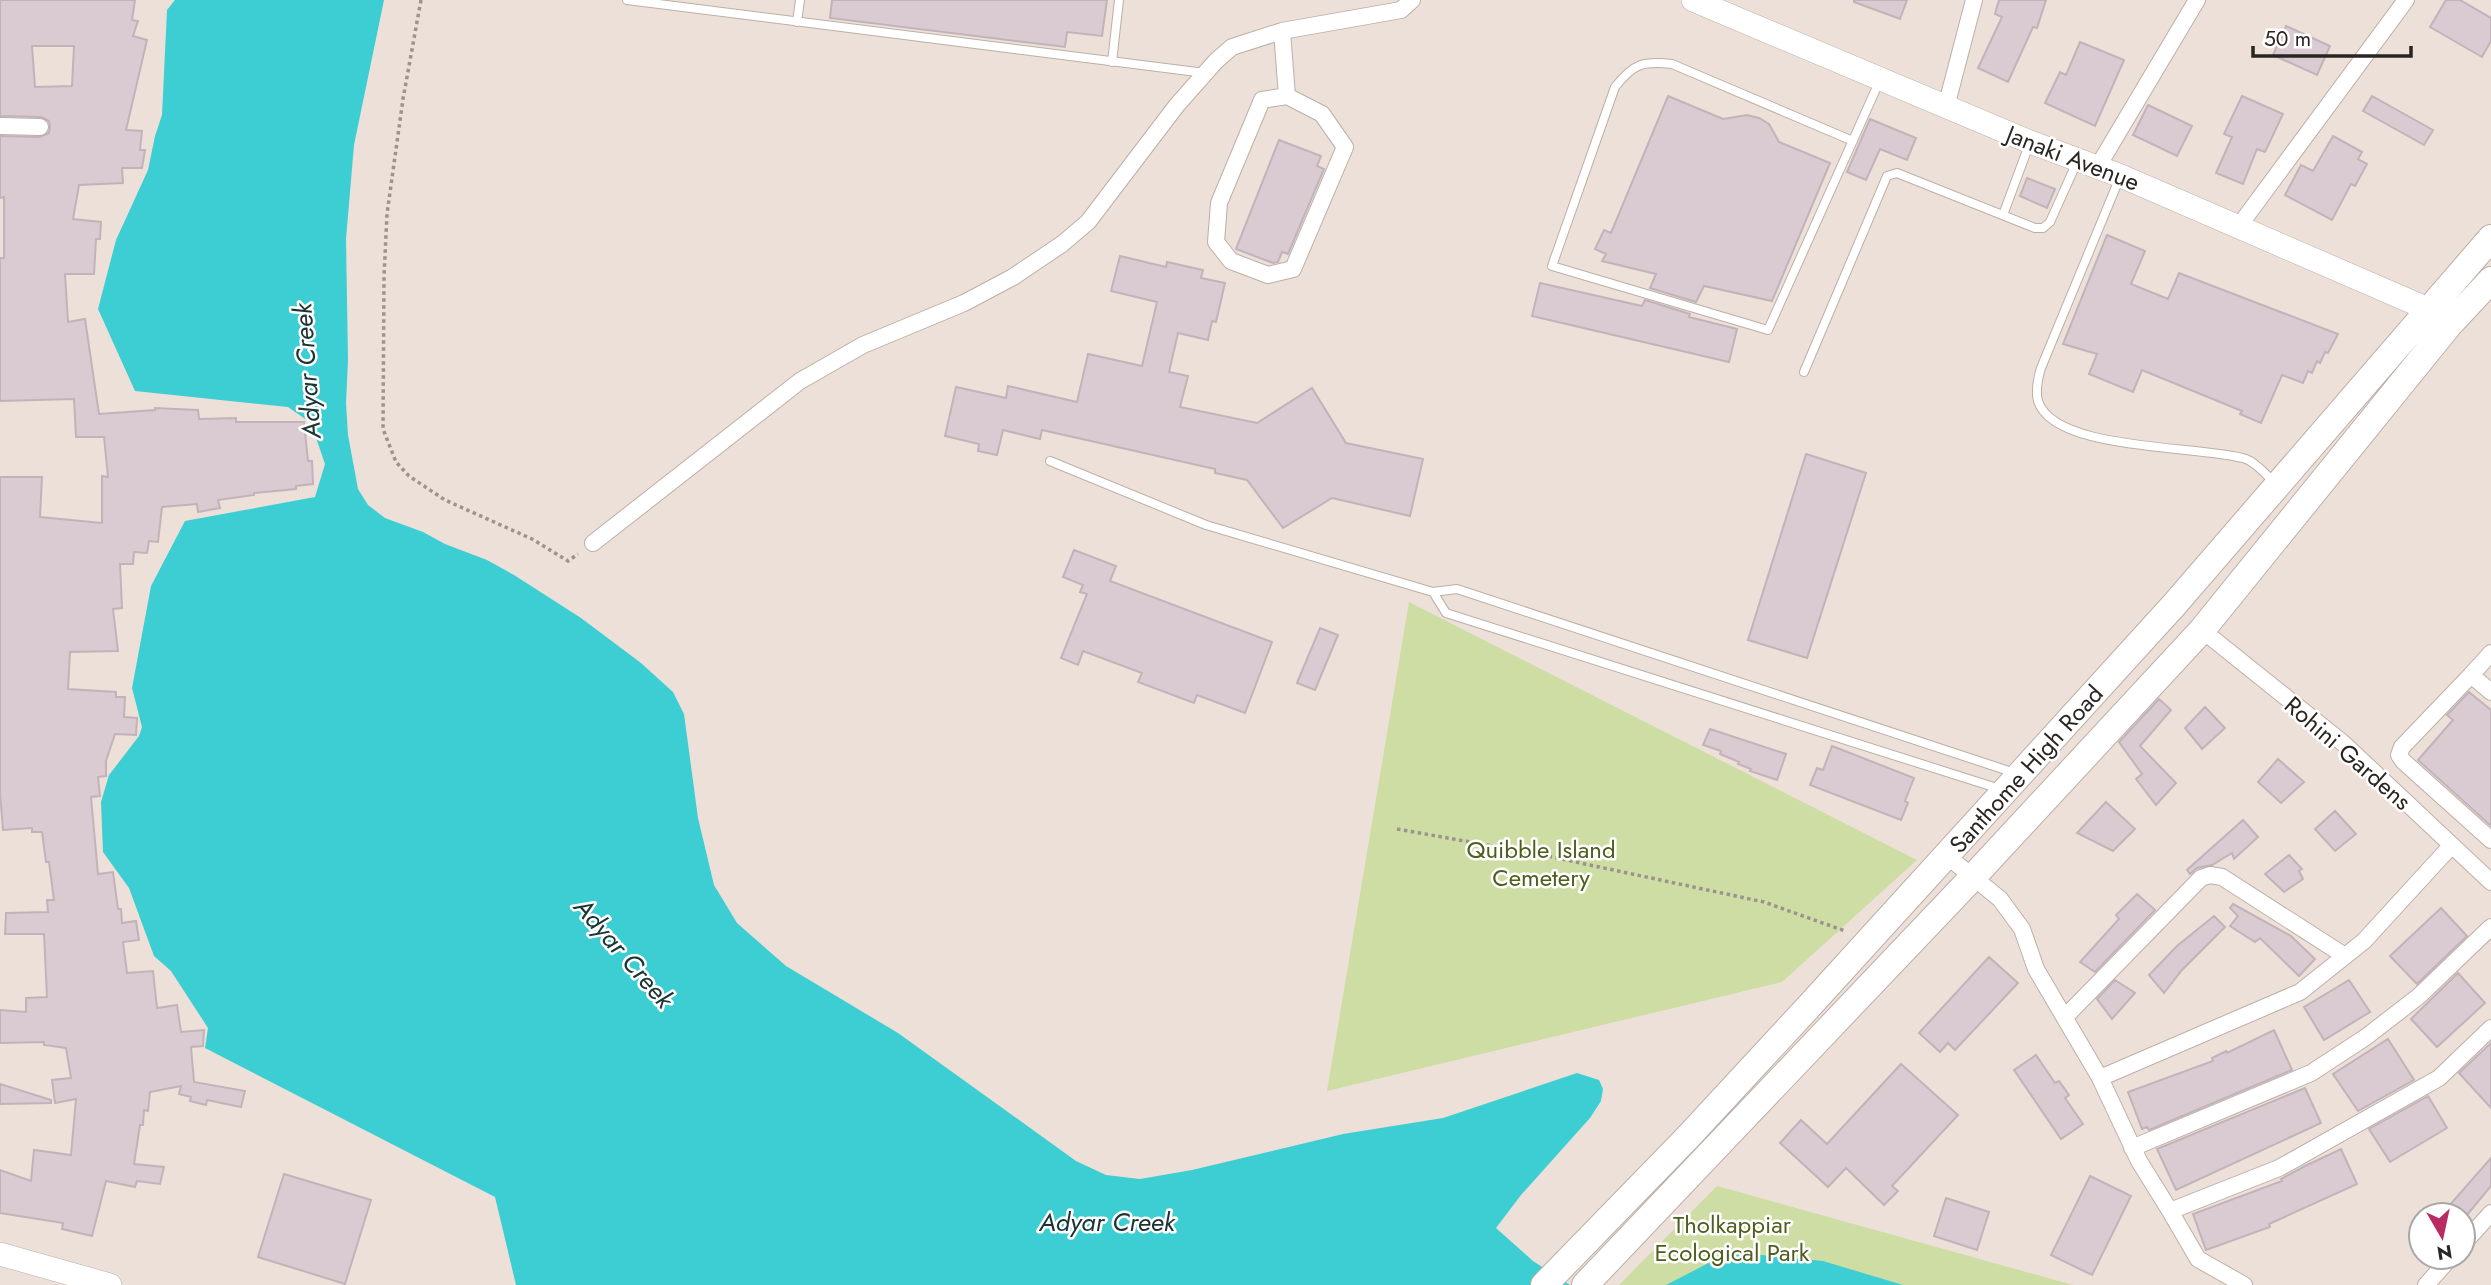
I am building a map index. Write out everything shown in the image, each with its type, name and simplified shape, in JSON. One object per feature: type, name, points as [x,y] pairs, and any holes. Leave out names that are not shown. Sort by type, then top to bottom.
[{"type":"main road","name":"Santhome High Road","points":[[1585,1285],[1973,877],[2202,630],[2439,317],[2463,270],[2491,238]]},
{"type":"main road","name":"Santhome High Road","points":[[1544,1285],[1688,1137],[2014,783],[2174,605],[2277,485],[2439,317],[2489,286]]},
{"type":"street","points":[[593,543],[800,381],[863,345],[964,303],[1013,277],[1062,244],[1088,222],[1177,105],[1232,47],[1282,31],[1401,10],[1412,0]]},
{"type":"street","name":"Janaki Avenue","points":[[1693,0],[1880,80],[2239,226],[2439,317]]},
{"type":"street","points":[[1946,107],[1974,0]]},
{"type":"street","points":[[2088,164],[2197,0]]},
{"type":"street","points":[[2239,226],[2406,0]]},
{"type":"street","points":[[1282,31],[1287,96]]},
{"type":"street","points":[[1287,96],[1322,114],[1345,147],[1293,269],[1268,275],[1231,261],[1216,242],[1219,203],[1262,100],[1287,96]]},
{"type":"street","points":[[0,127],[40,127]]},
{"type":"street","points":[[2463,270],[2489,286]]},
{"type":"street","name":"Rohini Gardens","points":[[2202,630],[2343,743],[2491,882]]},
{"type":"street","points":[[2491,653],[2402,747],[2399,755],[2491,840]]},
{"type":"street","points":[[2471,675],[2491,692]]},
{"type":"street","points":[[2100,1078],[2300,992],[2364,941],[2451,846]]},
{"type":"street","points":[[1947,856],[2000,899],[2022,929],[2036,969],[2100,1078],[2132,1148],[2198,1259],[2244,1285]]},
{"type":"street","points":[[2065,1017],[2201,878],[2210,875],[2222,877],[2345,956]]},
{"type":"street","points":[[2132,1148],[2311,1073],[2366,1037],[2419,996],[2491,927]]},
{"type":"street","points":[[2170,1211],[2279,1168],[2439,1078],[2491,1028]]},
{"type":"street","points":[[2477,1228],[2491,1213]]},
{"type":"street","points":[[0,1254],[105,1284]]},
{"type":"street","points":[[2426,1285],[2438,1271]]},
{"type":"lane","points":[[627,0],[1205,73]]},
{"type":"lane","points":[[797,22],[800,0]]},
{"type":"lane","points":[[1112,62],[1119,0]]},
{"type":"lane","points":[[1853,141],[1672,64],[1648,62],[1627,72],[1615,87],[1552,266],[1768,330],[1853,141],[1880,80]]},
{"type":"lane","points":[[2003,215],[2030,142]]},
{"type":"lane","points":[[1804,372],[1887,176],[1897,173],[2035,228],[2043,228],[2050,222],[2088,164]]},
{"type":"lane","points":[[2120,176],[2041,368],[2037,387],[2038,402],[2048,415],[2077,433],[2247,460],[2277,485]]},
{"type":"lane","points":[[1051,461],[1206,525],[1433,592],[1457,589],[2014,783]]},
{"type":"lane","points":[[1433,592],[1446,613],[2014,783]]},
{"type":"path","points":[[421,0],[403,99],[387,214],[383,429],[396,462],[409,476],[445,500],[532,539],[568,561]]},
{"type":"path","points":[[1397,829],[1538,854],[1764,902],[1870,940]]},
{"type":"green space","name":"Quibble Island Cemetery","points":[[1409,602],[1917,860],[1782,982],[1327,1091]]},
{"type":"green space","name":"Tholkappiar Ecological Park","points":[[1717,1186],[2073,1285],[1619,1285]]},
{"type":"water","name":"Adyar Creek","points":[[175,0],[384,0],[354,145],[346,239],[346,403],[348,435],[358,489],[368,505],[385,518],[487,560],[581,618],[641,663],[673,692],[684,714],[698,818],[714,885],[737,923],[786,966],[898,1033],[1076,1161],[1106,1175],[1140,1179],[1192,1170],[1343,1134],[1443,1118],[1577,1073],[1599,1080],[1603,1089],[1601,1101],[1590,1118],[1521,1195],[1496,1228],[1533,1261],[1570,1285],[516,1285],[495,1197],[205,1048],[208,1028],[171,971],[154,956],[129,888],[103,852],[101,802],[109,775],[139,736],[142,727],[132,688],[151,586],[185,521],[315,497],[325,464],[311,423],[288,407],[135,391],[98,309],[116,240],[148,170],[162,115],[167,10]]},
{"type":"water","points":[[1730,1252],[1823,1261],[1903,1285],[1666,1285]]},
{"type":"building","points":[[0,0],[135,0],[132,20],[138,21],[133,36],[147,40],[126,130],[142,131],[140,150],[145,150],[142,168],[122,168],[123,183],[79,185],[73,219],[101,222],[100,239],[96,239],[94,274],[65,274],[68,322],[85,319],[99,414],[155,408],[198,410],[199,419],[304,422],[308,461],[312,461],[313,484],[296,486],[296,489],[218,500],[220,508],[198,512],[197,504],[162,507],[158,542],[149,541],[147,553],[134,552],[133,564],[120,564],[122,608],[113,609],[118,651],[70,652],[68,689],[116,692],[116,697],[125,697],[124,717],[137,718],[136,735],[115,734],[106,761],[106,776],[98,777],[100,796],[91,797],[98,874],[113,872],[122,923],[136,921],[139,940],[123,942],[127,973],[153,971],[157,1008],[177,1005],[181,1032],[204,1030],[203,1046],[191,1047],[194,1082],[245,1091],[241,1107],[207,1100],[206,1105],[190,1101],[191,1097],[179,1094],[181,1086],[150,1092],[148,1111],[144,1110],[143,1125],[140,1125],[134,1164],[164,1167],[160,1184],[137,1181],[135,1187],[106,1181],[92,1236],[62,1229],[63,1223],[0,1213],[0,1170],[31,1181],[34,1150],[71,1155],[76,1099],[55,1103],[52,1080],[71,1078],[66,1048],[44,1045],[44,1042],[0,1043],[0,1010],[26,1012],[26,998],[47,997],[44,934],[5,934],[6,913],[48,912],[47,900],[54,900],[42,832],[32,832],[32,828],[3,830],[0,793],[0,477],[42,477],[40,517],[102,523],[102,476],[108,477],[104,437],[76,437],[74,399],[0,401],[0,258],[4,258],[4,197],[0,198],[0,136],[40,137],[49,133],[50,127],[49,121],[41,117],[0,116]],"holes":[[[32,46],[74,46],[72,86],[35,87]]]},
{"type":"building","points":[[832,0],[1107,0],[1102,36],[1067,32],[1065,47],[830,18]]},
{"type":"building","points":[[1854,0],[1907,0],[1900,19]]},
{"type":"building","points":[[1999,0],[2046,0],[2037,28],[2033,27],[2008,82],[1978,68],[2002,17],[1995,14]]},
{"type":"building","points":[[2446,0],[2460,0],[2491,18],[2491,41],[2482,57],[2430,27]]},
{"type":"building","points":[[2286,26],[2330,46],[2317,75],[2273,55]]},
{"type":"building","points":[[2080,42],[2124,60],[2095,126],[2045,103],[2060,72],[2066,75]]},
{"type":"building","points":[[1668,96],[1723,119],[1747,115],[1759,118],[1769,124],[1779,142],[1830,163],[1772,301],[1704,286],[1696,302],[1650,288],[1656,274],[1602,261],[1606,254],[1595,249],[1604,230],[1611,233]]},
{"type":"building","points":[[2242,96],[2283,114],[2265,152],[2257,149],[2243,184],[2216,173],[2232,137],[2224,134]]},
{"type":"building","points":[[2372,96],[2433,130],[2424,145],[2363,111]]},
{"type":"building","points":[[2148,105],[2192,126],[2177,156],[2133,135]]},
{"type":"building","points":[[1870,119],[1916,138],[1907,160],[1880,149],[1866,180],[1847,172]]},
{"type":"building","points":[[2333,136],[2362,152],[2358,159],[2367,164],[2355,186],[2351,184],[2332,220],[2285,195],[2301,165],[2313,171]]},
{"type":"building","points":[[1279,140],[1321,156],[1317,166],[1324,169],[1288,254],[1282,252],[1278,262],[1273,263],[1236,249]]},
{"type":"building","points":[[2027,178],[2055,189],[2047,208],[2020,196]]},
{"type":"building","points":[[2107,235],[2145,251],[2131,284],[2168,299],[2179,273],[2338,334],[2328,353],[2325,352],[2320,363],[2317,361],[2312,373],[2308,371],[2303,383],[2282,375],[2261,423],[2240,414],[2242,411],[2142,370],[2133,392],[2089,374],[2097,354],[2063,344]]},
{"type":"building","points":[[1120,256],[1166,267],[1167,262],[1203,270],[1201,278],[1225,283],[1216,322],[1212,321],[1208,340],[1178,333],[1169,372],[1188,376],[1180,407],[1257,423],[1312,388],[1346,443],[1423,459],[1410,516],[1332,498],[1283,528],[1247,480],[1215,473],[1215,469],[1042,430],[1040,439],[1003,430],[997,455],[978,451],[979,444],[945,436],[956,387],[1006,398],[1008,386],[1077,402],[1088,354],[1142,366],[1157,302],[1111,291]]},
{"type":"building","points":[[1540,283],[1642,306],[1645,300],[1690,314],[1689,317],[1737,329],[1729,362],[1532,316]]},
{"type":"building","points":[[1806,454],[1866,473],[1807,658],[1748,640]]},
{"type":"building","points":[[1074,550],[1116,566],[1110,581],[1272,642],[1245,713],[1197,695],[1194,703],[1138,682],[1142,673],[1083,651],[1078,665],[1061,658],[1087,594],[1080,592],[1083,585],[1063,577]]},
{"type":"building","points":[[1320,628],[1338,635],[1315,690],[1297,683]]},
{"type":"building","points":[[2469,692],[2491,710],[2491,826],[2418,760],[2453,720],[2447,715]]},
{"type":"building","points":[[2159,699],[2171,710],[2140,746],[2176,783],[2156,805],[2136,779],[2142,774],[2119,742]]},
{"type":"building","points":[[2205,707],[2225,728],[2202,749],[2185,728]]},
{"type":"building","points":[[1710,729],[1786,754],[1777,780],[1750,771],[1751,769],[1738,764],[1739,762],[1720,754],[1721,751],[1703,745]]},
{"type":"building","points":[[1832,746],[1914,778],[1901,820],[1810,785],[1817,768],[1823,770]]},
{"type":"building","points":[[2278,759],[2304,782],[2281,803],[2258,782]]},
{"type":"building","points":[[2106,802],[2135,829],[2113,851],[2077,833]]},
{"type":"building","points":[[2335,811],[2356,834],[2335,851],[2315,829]]},
{"type":"building","points":[[2243,820],[2258,837],[2234,859],[2232,853],[2212,865],[2197,868],[2190,874],[2187,870]]},
{"type":"building","points":[[2289,855],[2302,869],[2299,871],[2303,879],[2284,892],[2265,874]]},
{"type":"building","points":[[2137,894],[2155,910],[2095,972],[2080,962],[2119,919],[2116,915]]},
{"type":"building","points":[[2233,904],[2291,936],[2315,959],[2299,976],[2260,938],[2255,942],[2230,926],[2238,916],[2230,908]]},
{"type":"building","points":[[2441,908],[2467,936],[2417,984],[2390,956]]},
{"type":"building","points":[[2214,916],[2225,927],[2182,970],[2164,993],[2149,975],[2177,946]]},
{"type":"building","points":[[1989,957],[2018,983],[1955,1050],[1948,1043],[1940,1052],[1919,1033]]},
{"type":"building","points":[[2458,973],[2485,1003],[2437,1047],[2411,1019]]},
{"type":"building","points":[[2115,980],[2135,993],[2112,1019],[2097,999]]},
{"type":"building","points":[[2349,980],[2370,1012],[2324,1040],[2304,1007]]},
{"type":"building","points":[[2274,1030],[2292,1070],[2149,1130],[2147,1127],[2142,1129],[2128,1092],[2213,1061],[2212,1058]]},
{"type":"building","points":[[2388,1039],[2414,1080],[2358,1111],[2333,1074]]},
{"type":"building","points":[[2491,1043],[2491,1108],[2459,1073]]},
{"type":"building","points":[[2036,1055],[2055,1083],[2059,1081],[2069,1095],[2065,1098],[2083,1124],[2061,1139],[2014,1070]]},
{"type":"building","points":[[1901,1064],[1958,1115],[1892,1186],[1898,1191],[1884,1205],[1846,1168],[1828,1187],[1780,1143],[1801,1120],[1827,1144]]},
{"type":"building","points":[[0,1084],[51,1100],[51,1103],[0,1104]]},
{"type":"building","points":[[2305,1088],[2321,1123],[2176,1190],[2157,1149]]},
{"type":"building","points":[[2428,1096],[2447,1128],[2390,1162],[2369,1129]]},
{"type":"building","points":[[2341,1149],[2357,1184],[2269,1224],[2270,1227],[2206,1250],[2193,1214],[2282,1181],[2281,1179]]},
{"type":"building","points":[[2491,1158],[2491,1186],[2477,1203],[2453,1201]]},
{"type":"building","points":[[284,1174],[371,1200],[345,1284],[258,1257]]},
{"type":"building","points":[[2090,1176],[2131,1196],[2092,1275],[2051,1255]]},
{"type":"building","points":[[1946,1198],[1989,1212],[1977,1250],[1934,1236]]}]
